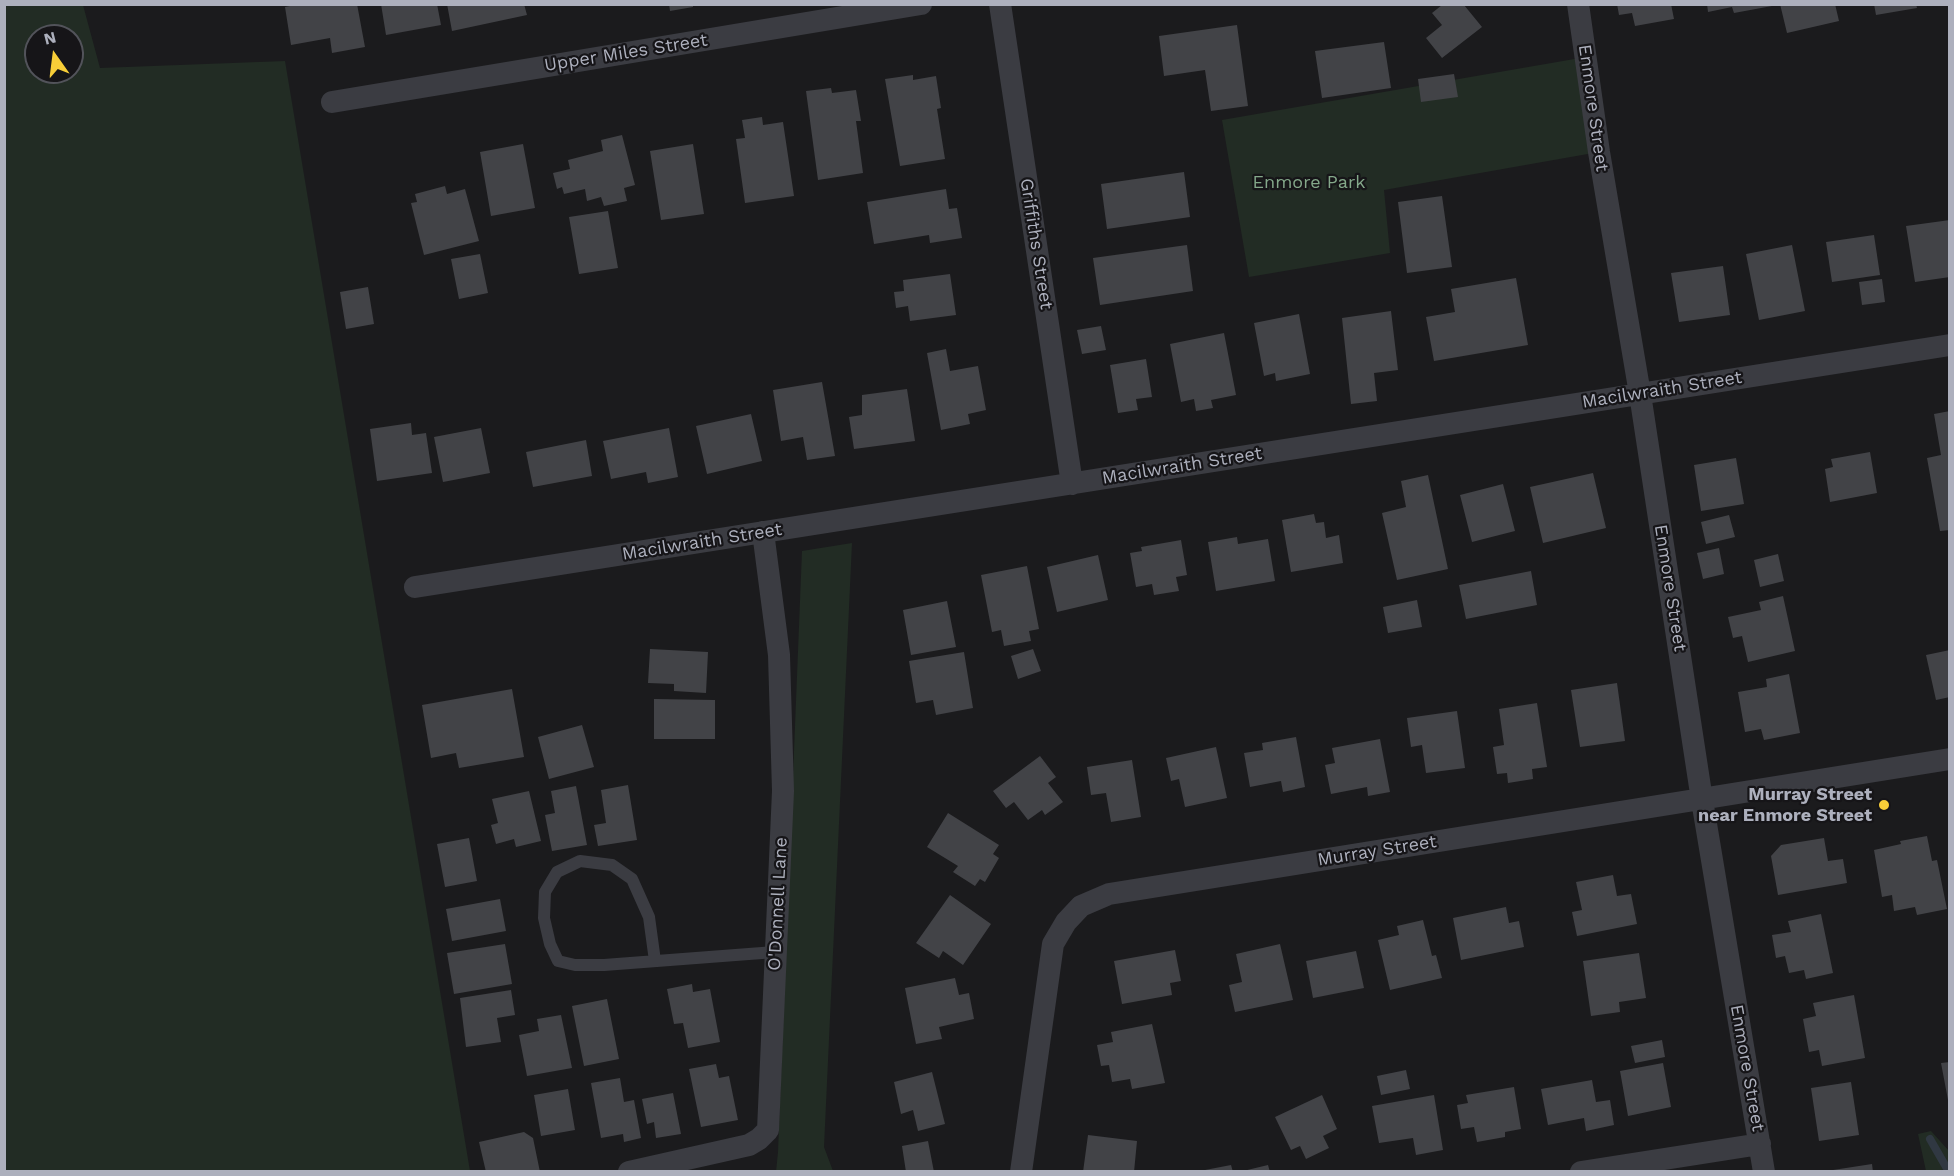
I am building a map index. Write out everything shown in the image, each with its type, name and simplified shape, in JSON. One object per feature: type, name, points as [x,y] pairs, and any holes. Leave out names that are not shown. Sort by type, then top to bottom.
[{"type":"street","name":"Upper Miles Street","points":[[332,102],[921,4]]},
{"type":"street","name":"Griffiths Street","points":[[1000,4],[1072,484]]},
{"type":"street","name":"Enmore Street","points":[[1578,4],[1599,152],[1640,393],[1702,800],[1764,1172]]},
{"type":"street","name":"Macilwraith Street","points":[[415,587],[1950,345]]},
{"type":"street","name":"O'Donnell Lane","points":[[629,1172],[749,1145],[768,1130],[783,791],[782,688],[777,627],[763,532]]},
{"type":"street","name":"Murray Street","points":[[1021,1172],[1053,944],[1066,922],[1081,906],[1109,894],[1950,759]]},
{"type":"street","points":[[1581,1172],[1760,1144]]},
{"type":"lane","points":[[655,961],[649,917],[632,879],[612,865],[580,861],[557,872],[545,892],[544,918],[550,944],[558,961],[575,965],[604,965],[776,952]]},
{"type":"green space","points":[[5,4],[83,5],[100,68],[285,61],[470,1171],[5,1171]]},
{"type":"green space","name":"Enmore Park","points":[[1586,57],[1599,152],[1384,190],[1390,253],[1249,277],[1222,120]]},
{"type":"green space","points":[[852,543],[824,1147],[833,1171],[776,1172],[802,551]]},
{"type":"green space","points":[[1931,1131],[1949,1151],[1949,1171],[1926,1171],[1918,1134]]},
{"type":"building","points":[[300,4],[357,4],[365,47],[332,53],[330,38],[291,45],[285,7]]},
{"type":"building","points":[[381,4],[437,4],[441,25],[386,35]]},
{"type":"building","points":[[447,4],[524,4],[527,15],[452,31]]},
{"type":"building","points":[[669,4],[693,4],[693,7],[670,11]]},
{"type":"building","points":[[1617,4],[1671,4],[1674,19],[1635,26],[1632,13],[1619,15]]},
{"type":"building","points":[[1707,4],[1772,4],[1772,6],[1734,13],[1732,7],[1708,12]]},
{"type":"building","points":[[1780,4],[1835,4],[1839,21],[1787,33]]},
{"type":"building","points":[[1874,4],[1916,4],[1917,8],[1876,15]]},
{"type":"building","points":[[1442,5],[1464,5],[1482,27],[1442,58],[1426,38],[1442,25],[1432,13]]},
{"type":"building","points":[[1237,25],[1248,106],[1211,111],[1205,70],[1164,76],[1159,36]]},
{"type":"building","points":[[1384,42],[1391,88],[1322,98],[1315,51]]},
{"type":"building","points":[[1454,74],[1458,97],[1421,102],[1418,79]]},
{"type":"building","points":[[913,75],[913,80],[936,76],[941,108],[937,109],[945,159],[900,166],[885,79]]},
{"type":"building","points":[[831,88],[832,93],[856,90],[861,121],[856,121],[863,173],[818,180],[806,91]]},
{"type":"building","points":[[762,117],[763,125],[783,122],[794,196],[745,203],[736,139],[745,138],[742,120]]},
{"type":"building","points":[[622,135],[635,185],[624,188],[627,201],[604,206],[601,197],[587,201],[585,189],[564,194],[562,187],[557,189],[553,173],[570,169],[568,160],[603,151],[601,140]]},
{"type":"building","points":[[523,144],[535,208],[491,216],[480,152]]},
{"type":"building","points":[[693,144],[704,214],[661,220],[650,151]]},
{"type":"building","points":[[1184,172],[1190,217],[1107,229],[1101,184]]},
{"type":"building","points":[[445,186],[447,194],[465,189],[479,241],[424,255],[411,203],[417,202],[415,194]]},
{"type":"building","points":[[946,189],[949,209],[957,208],[962,238],[930,243],[929,235],[874,244],[867,202]]},
{"type":"building","points":[[1442,196],[1452,267],[1407,273],[1398,202]]},
{"type":"building","points":[[608,211],[618,268],[579,274],[569,217]]},
{"type":"building","points":[[1950,220],[1950,277],[1915,282],[1906,226]]},
{"type":"building","points":[[1874,235],[1880,275],[1832,282],[1826,242]]},
{"type":"building","points":[[1187,245],[1193,291],[1100,305],[1093,258]]},
{"type":"building","points":[[1792,245],[1805,311],[1759,320],[1746,254]]},
{"type":"building","points":[[480,254],[488,293],[459,299],[451,259]]},
{"type":"building","points":[[1723,266],[1730,315],[1679,322],[1671,273]]},
{"type":"building","points":[[950,274],[956,315],[910,321],[908,306],[896,308],[894,292],[904,291],[903,280]]},
{"type":"building","points":[[1516,278],[1528,345],[1434,361],[1426,317],[1455,312],[1451,289]]},
{"type":"building","points":[[1882,279],[1885,302],[1862,305],[1859,282]]},
{"type":"building","points":[[368,287],[374,324],[346,329],[340,292]]},
{"type":"building","points":[[1391,311],[1398,370],[1374,373],[1377,401],[1351,404],[1342,318]]},
{"type":"building","points":[[1299,314],[1310,374],[1276,381],[1275,373],[1264,376],[1254,323]]},
{"type":"building","points":[[1101,326],[1106,350],[1082,354],[1077,330]]},
{"type":"building","points":[[1224,333],[1236,395],[1211,400],[1213,408],[1196,411],[1194,399],[1181,402],[1170,344]]},
{"type":"building","points":[[946,349],[950,371],[978,366],[986,410],[968,414],[970,424],[941,430],[927,353]]},
{"type":"building","points":[[1146,359],[1152,397],[1136,399],[1138,410],[1118,413],[1110,365]]},
{"type":"building","points":[[822,382],[835,456],[807,460],[803,437],[781,441],[773,390]]},
{"type":"building","points":[[907,389],[915,441],[854,449],[849,417],[862,415],[862,395]]},
{"type":"building","points":[[1950,411],[1950,530],[1940,531],[1927,458],[1941,455],[1934,414]]},
{"type":"building","points":[[751,414],[762,461],[707,474],[696,426]]},
{"type":"building","points":[[411,423],[412,435],[426,433],[432,473],[377,481],[370,429]]},
{"type":"building","points":[[481,428],[490,473],[443,482],[434,437]]},
{"type":"building","points":[[669,428],[678,477],[648,483],[646,472],[611,479],[603,441]]},
{"type":"building","points":[[586,440],[592,476],[533,487],[526,452]]},
{"type":"building","points":[[1870,452],[1877,493],[1830,502],[1825,469],[1833,467],[1831,459]]},
{"type":"building","points":[[1736,458],[1744,504],[1701,511],[1694,465]]},
{"type":"building","points":[[1593,473],[1606,528],[1543,543],[1530,487]]},
{"type":"building","points":[[1428,475],[1448,569],[1397,580],[1382,513],[1406,507],[1401,481]]},
{"type":"building","points":[[1503,484],[1515,531],[1472,542],[1460,495]]},
{"type":"building","points":[[1314,514],[1316,523],[1324,522],[1326,538],[1339,535],[1343,563],[1291,572],[1282,520]]},
{"type":"building","points":[[1729,515],[1735,537],[1706,544],[1701,522]]},
{"type":"building","points":[[1237,537],[1238,544],[1268,539],[1275,581],[1216,591],[1208,542]]},
{"type":"building","points":[[1181,540],[1187,575],[1176,577],[1179,591],[1154,595],[1152,584],[1136,587],[1130,553],[1142,551],[1141,547]]},
{"type":"building","points":[[1719,548],[1724,574],[1703,579],[1697,553]]},
{"type":"building","points":[[1778,554],[1784,581],[1760,587],[1754,560]]},
{"type":"building","points":[[1098,555],[1108,600],[1057,612],[1047,567]]},
{"type":"building","points":[[1027,566],[1039,629],[1029,631],[1031,641],[1004,646],[1001,630],[992,632],[981,575]]},
{"type":"building","points":[[1531,571],[1537,605],[1466,619],[1459,585]]},
{"type":"building","points":[[1783,596],[1795,651],[1748,662],[1742,636],[1733,638],[1728,617],[1761,610],[1759,602]]},
{"type":"building","points":[[1417,600],[1422,627],[1388,633],[1383,607]]},
{"type":"building","points":[[947,601],[956,647],[911,655],[903,610]]},
{"type":"building","points":[[650,649],[708,652],[706,693],[674,691],[674,684],[648,683]]},
{"type":"building","points":[[1033,649],[1041,671],[1018,679],[1011,656]]},
{"type":"building","points":[[1950,650],[1950,697],[1936,700],[1926,655]]},
{"type":"building","points":[[964,652],[973,708],[936,715],[933,700],[916,703],[909,661]]},
{"type":"building","points":[[1789,674],[1800,733],[1764,740],[1761,729],[1745,732],[1738,692],[1767,687],[1766,679]]},
{"type":"building","points":[[1617,683],[1625,741],[1580,747],[1571,690]]},
{"type":"building","points":[[512,689],[524,757],[459,768],[456,753],[431,758],[422,705]]},
{"type":"building","points":[[654,699],[715,700],[715,739],[654,739]]},
{"type":"building","points":[[1537,703],[1547,767],[1532,769],[1533,779],[1508,783],[1507,773],[1497,774],[1493,747],[1504,745],[1499,709]]},
{"type":"building","points":[[1457,711],[1465,768],[1426,773],[1422,745],[1411,747],[1407,718]]},
{"type":"building","points":[[582,725],[594,767],[549,779],[538,737]]},
{"type":"building","points":[[1296,737],[1305,787],[1283,792],[1281,781],[1250,787],[1244,753],[1263,750],[1262,743]]},
{"type":"building","points":[[1380,739],[1390,792],[1368,796],[1367,787],[1331,794],[1325,765],[1335,763],[1332,748]]},
{"type":"building","points":[[1216,747],[1227,798],[1185,807],[1179,779],[1171,781],[1166,758]]},
{"type":"building","points":[[1040,756],[1056,777],[1048,783],[1063,802],[1045,815],[1042,810],[1028,820],[1014,802],[1006,808],[993,791]]},
{"type":"building","points":[[1132,760],[1141,817],[1111,822],[1106,793],[1091,795],[1087,767]]},
{"type":"building","points":[[628,785],[637,840],[598,846],[594,825],[606,823],[601,790]]},
{"type":"building","points":[[576,786],[587,845],[552,851],[545,815],[555,813],[551,791]]},
{"type":"building","points":[[529,791],[541,841],[516,847],[514,839],[496,844],[491,825],[498,823],[492,799]]},
{"type":"building","points":[[948,813],[999,845],[993,854],[999,858],[985,882],[980,879],[975,886],[953,872],[958,866],[927,847]]},
{"type":"building","points":[[1927,836],[1932,861],[1937,860],[1947,909],[1917,915],[1915,907],[1894,911],[1892,895],[1882,897],[1874,850],[1901,844],[1900,841]]},
{"type":"building","points":[[469,838],[477,881],[445,887],[437,844]]},
{"type":"building","points":[[1824,838],[1828,861],[1843,859],[1847,883],[1778,895],[1771,856],[1781,845]]},
{"type":"building","points":[[1613,875],[1617,896],[1631,894],[1637,924],[1577,936],[1572,912],[1582,910],[1576,882]]},
{"type":"building","points":[[950,895],[991,924],[963,965],[943,951],[939,958],[916,943]]},
{"type":"building","points":[[500,899],[506,931],[452,941],[446,909]]},
{"type":"building","points":[[1506,907],[1509,923],[1519,921],[1524,947],[1461,960],[1453,918]]},
{"type":"building","points":[[1821,914],[1833,973],[1806,979],[1804,970],[1789,973],[1785,956],[1776,958],[1772,935],[1791,932],[1788,921]]},
{"type":"building","points":[[1423,920],[1432,956],[1436,955],[1442,978],[1390,990],[1378,940],[1399,935],[1397,926]]},
{"type":"building","points":[[505,944],[512,984],[454,994],[447,953]]},
{"type":"building","points":[[1280,944],[1293,1000],[1235,1012],[1229,985],[1242,982],[1236,954]]},
{"type":"building","points":[[1175,950],[1181,981],[1170,983],[1172,995],[1122,1004],[1114,961]]},
{"type":"building","points":[[1356,951],[1364,988],[1313,998],[1306,961]]},
{"type":"building","points":[[1639,953],[1646,998],[1619,1002],[1620,1012],[1591,1016],[1583,961]]},
{"type":"building","points":[[955,978],[959,995],[969,993],[974,1019],[939,1027],[942,1039],[916,1044],[905,988]]},
{"type":"building","points":[[692,984],[693,992],[710,989],[720,1042],[688,1048],[683,1023],[674,1024],[667,989]]},
{"type":"building","points":[[511,990],[515,1015],[497,1018],[501,1042],[466,1047],[460,998]]},
{"type":"building","points":[[1854,995],[1865,1058],[1822,1066],[1819,1050],[1809,1052],[1803,1019],[1816,1016],[1813,1003]]},
{"type":"building","points":[[607,999],[619,1059],[584,1066],[572,1006]]},
{"type":"building","points":[[561,1015],[572,1068],[527,1076],[519,1035],[539,1031],[537,1019]]},
{"type":"building","points":[[1152,1024],[1165,1083],[1132,1089],[1130,1079],[1112,1082],[1109,1065],[1101,1066],[1097,1045],[1113,1042],[1111,1032]]},
{"type":"building","points":[[1662,1040],[1665,1057],[1635,1063],[1631,1046]]},
{"type":"building","points":[[1950,1062],[1950,1100],[1948,1100],[1941,1063]]},
{"type":"building","points":[[1663,1063],[1671,1107],[1628,1116],[1620,1071]]},
{"type":"building","points":[[716,1064],[719,1078],[729,1076],[738,1120],[701,1127],[689,1069]]},
{"type":"building","points":[[1406,1070],[1410,1089],[1381,1095],[1377,1076]]},
{"type":"building","points":[[932,1072],[945,1124],[918,1131],[913,1110],[901,1114],[894,1082]]},
{"type":"building","points":[[620,1078],[624,1102],[634,1100],[641,1138],[624,1142],[623,1134],[601,1138],[591,1083]]},
{"type":"building","points":[[1592,1080],[1596,1102],[1610,1100],[1614,1125],[1586,1131],[1584,1118],[1548,1125],[1541,1089]]},
{"type":"building","points":[[1851,1082],[1859,1135],[1819,1141],[1811,1088]]},
{"type":"building","points":[[1514,1087],[1521,1129],[1505,1132],[1505,1137],[1477,1142],[1474,1127],[1461,1129],[1457,1105],[1468,1103],[1466,1095]]},
{"type":"building","points":[[568,1089],[575,1130],[541,1136],[534,1095]]},
{"type":"building","points":[[673,1093],[681,1134],[656,1138],[654,1122],[647,1124],[642,1099]]},
{"type":"building","points":[[1322,1095],[1337,1129],[1323,1136],[1329,1148],[1306,1159],[1300,1146],[1291,1150],[1275,1117]]},
{"type":"building","points":[[1434,1095],[1443,1150],[1416,1155],[1413,1138],[1379,1143],[1372,1106]]},
{"type":"building","points":[[524,1132],[533,1138],[540,1172],[486,1172],[479,1142]]},
{"type":"building","points":[[1088,1135],[1137,1141],[1134,1172],[1083,1172]]},
{"type":"building","points":[[928,1141],[934,1172],[906,1172],[902,1146]]},
{"type":"building","points":[[1872,1164],[1873,1172],[1833,1172],[1833,1170]]},
{"type":"building","points":[[1231,1165],[1233,1172],[1205,1172],[1205,1170]]},
{"type":"building","points":[[1268,1165],[1270,1172],[1243,1172],[1243,1171]]},
{"type":"waterway","points":[[1930,1139],[1949,1172]]},
{"type":"place","name":"Murray Street near Enmore Street","points":[[1884,805]]}]
